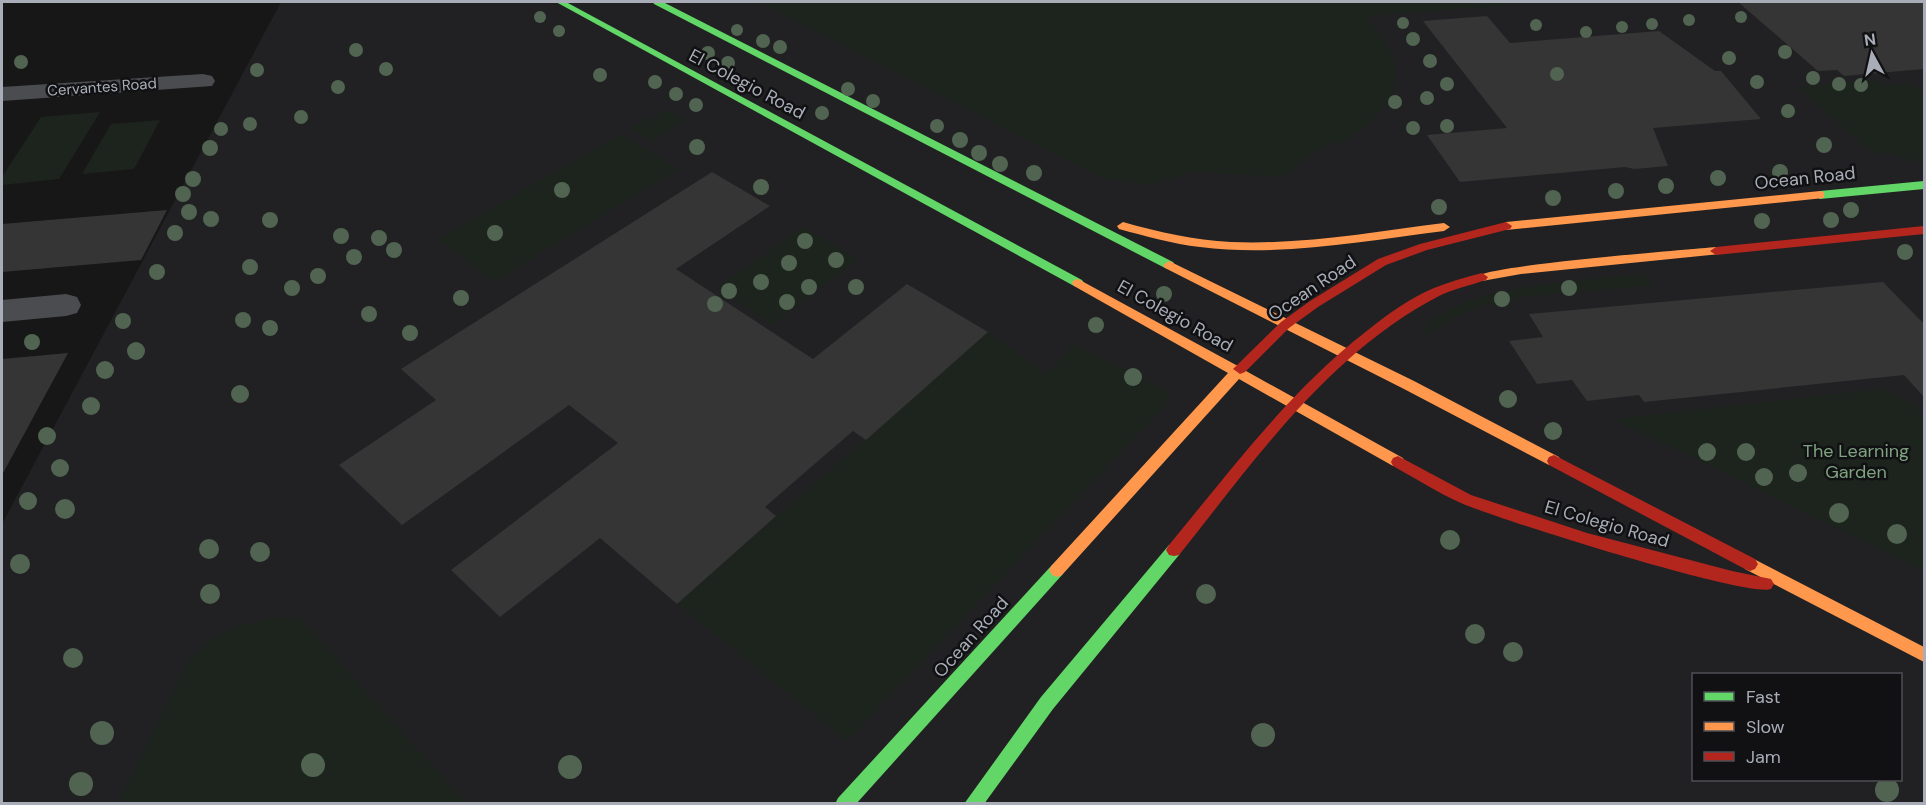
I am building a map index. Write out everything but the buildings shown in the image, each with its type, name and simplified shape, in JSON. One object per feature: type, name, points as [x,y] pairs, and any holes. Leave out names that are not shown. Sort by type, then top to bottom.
[{"type":"main road","name":"El Colegio Road","points":[[560,2],[1296,403],[1347,434],[1466,499],[1587,539],[1732,578],[1800,590]]},
{"type":"main road","name":"El Colegio Road","points":[[657,2],[1285,325],[1409,385],[1924,655]]},
{"type":"main road","name":"Ocean Road","points":[[844,804],[1237,371],[1285,325],[1382,262],[1424,247],[1512,225],[1924,184]]},
{"type":"main road","points":[[1039,198],[1147,234],[1206,245],[1273,244],[1480,223],[1512,225]]},
{"type":"main road","points":[[973,804],[1047,703],[1296,403],[1345,355],[1397,314],[1431,294],[1474,279],[1521,270],[1924,230]]},
{"type":"street","name":"Cervantes Road","points":[[2,94],[203,81]]},
{"type":"street","points":[[2,311],[66,305]]},
{"type":"shaded area","points":[[281,2],[1924,2],[1924,803],[2,804],[2,524]]},
{"type":"green space","points":[[759,2],[1548,2],[1366,16],[1388,46],[1395,71],[1390,96],[1375,118],[1365,127],[1343,141],[1313,152],[1286,177],[1193,172],[1149,185],[1099,177]]},
{"type":"green space","points":[[1869,80],[1890,85],[1912,84],[1924,94],[1924,164],[1888,153],[1872,153],[1797,87]]},
{"type":"green space","points":[[100,112],[59,179],[2,185],[2,177],[41,117]]},
{"type":"green space","points":[[672,112],[686,120],[651,141],[630,129],[650,117],[656,120],[661,117],[655,114]]},
{"type":"green space","points":[[160,120],[134,169],[82,174],[111,124]]},
{"type":"green space","points":[[621,134],[678,169],[494,282],[438,239]]},
{"type":"green space","points":[[803,227],[858,259],[773,325],[717,288]]},
{"type":"green space","points":[[1642,274],[1656,285],[1521,297],[1487,304],[1456,316],[1429,335],[1424,333],[1437,317],[1459,305],[1489,295],[1558,282]]},
{"type":"green space","points":[[988,332],[1047,374],[1074,344],[1170,393],[1164,407],[847,741],[677,604]]},
{"type":"green space","name":"The Learning Garden","points":[[1879,389],[1912,403],[1924,417],[1924,571],[1613,419]]},
{"type":"green space","points":[[273,617],[300,618],[466,803],[118,803],[188,662],[211,639],[235,627]]},
{"type":"traffic: fast","points":[[560,2],[1078,283]]},
{"type":"traffic: fast","points":[[657,2],[1169,265]]},
{"type":"traffic: fast","points":[[1820,195],[1924,185]]},
{"type":"traffic: fast","points":[[973,804],[1047,703],[1174,550]]},
{"type":"traffic: fast","points":[[844,804],[1057,570]]},
{"type":"traffic: slow","points":[[1506,226],[1820,195]]},
{"type":"traffic: slow","points":[[1123,226],[1161,236],[1230,246],[1291,245],[1444,227]]},
{"type":"traffic: slow","points":[[1482,277],[1521,270],[1716,251]]},
{"type":"traffic: slow","points":[[1169,265],[1409,385],[1554,461]]},
{"type":"traffic: slow","points":[[1078,283],[1398,462]]},
{"type":"traffic: slow","points":[[1057,570],[1240,369]]},
{"type":"traffic: slow","points":[[1750,564],[1924,655]]},
{"type":"traffic: jam","points":[[1240,369],[1285,325],[1314,304],[1382,262],[1424,247],[1506,226]]},
{"type":"traffic: jam","points":[[1716,251],[1924,230]]},
{"type":"traffic: jam","points":[[1174,550],[1273,430],[1311,388],[1351,350],[1393,317],[1437,292],[1482,277]]},
{"type":"traffic: jam","points":[[1554,461],[1750,564]]},
{"type":"traffic: jam","points":[[1398,462],[1466,499],[1587,539],[1732,578],[1766,584]]}]
